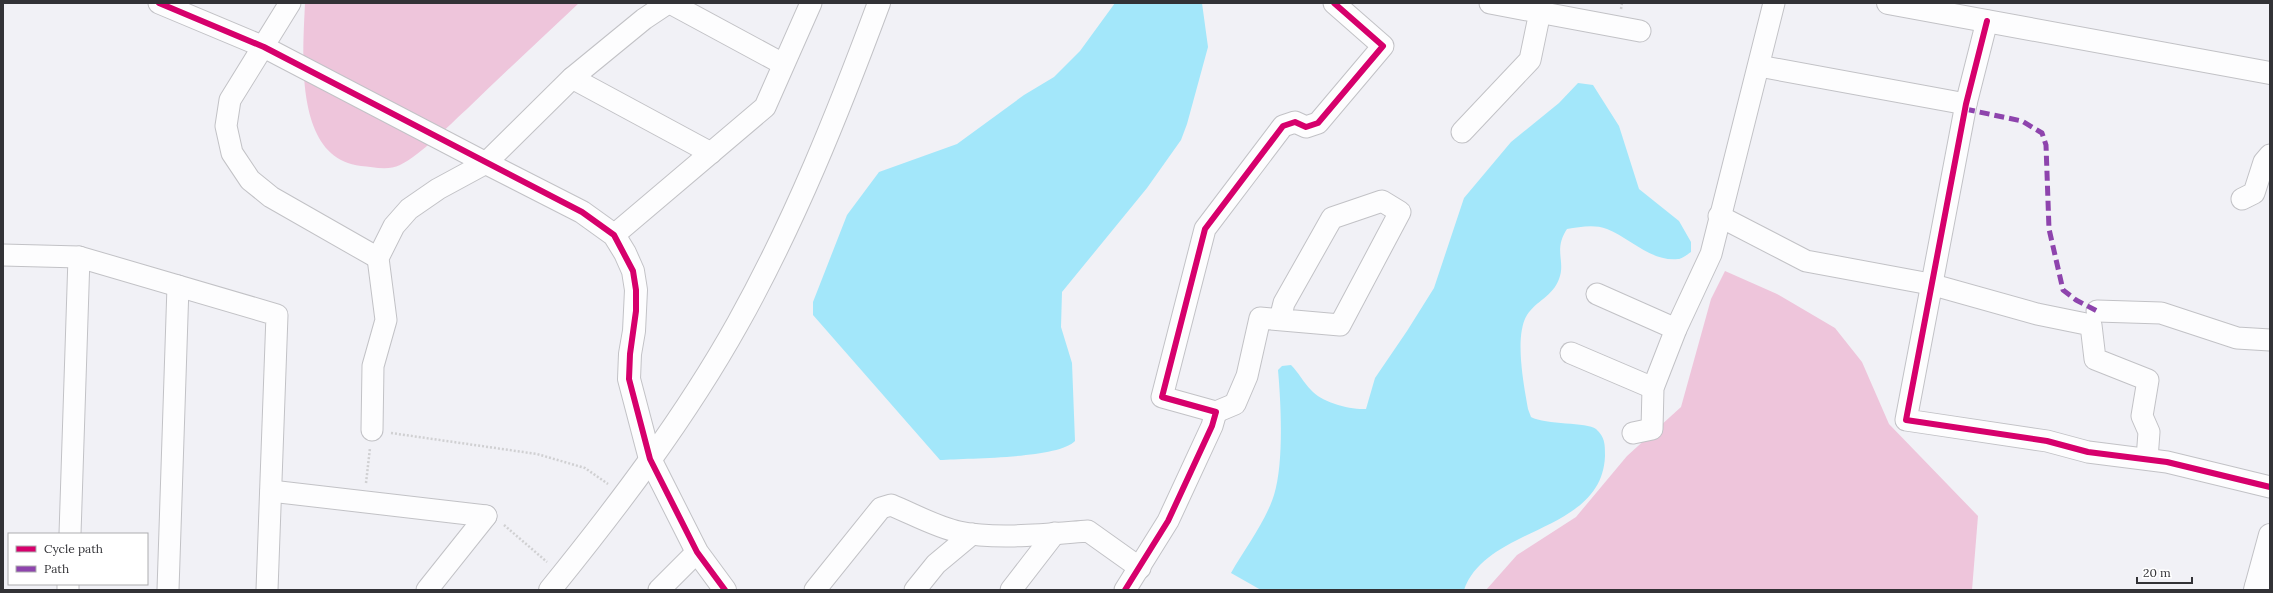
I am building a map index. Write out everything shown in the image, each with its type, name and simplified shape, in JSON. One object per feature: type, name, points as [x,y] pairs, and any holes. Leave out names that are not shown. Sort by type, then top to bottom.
[{"type":"street","points":[[159,3],[264,47],[486,164],[582,212],[614,235],[633,271],[636,290],[636,311],[630,354],[630,380],[650,459],[697,552],[725,590]]},
{"type":"street","points":[[290,3],[230,100],[226,126],[232,153],[250,180],[271,197],[378,258]]},
{"type":"street","points":[[614,235],[765,107],[811,3]]},
{"type":"street","points":[[556,582],[624,496],[703,380],[738,324],[808,185],[879,3]]},
{"type":"street","points":[[1280,319],[1284,303],[1332,218],[1382,201],[1400,212],[1340,325],[1260,318],[1247,376],[1236,404],[1216,412],[1162,397],[1205,229],[1283,126],[1295,122],[1306,127],[1318,123],[1384,46],[1334,3]]},
{"type":"street","points":[[1490,3],[1640,31]]},
{"type":"street","points":[[1633,433],[1652,429],[1653,388],[1676,329],[1711,254],[1774,3]]},
{"type":"street","points":[[1888,3],[2270,73]]},
{"type":"street","points":[[372,430],[373,366],[386,320],[378,258],[394,226],[409,208],[438,189],[486,164],[572,78],[661,5],[783,64]]},
{"type":"street","points":[[1462,132],[1530,60],[1540,12]]},
{"type":"street","points":[[1987,21],[1966,104],[1930,284],[1906,420],[2047,441],[2088,452],[2167,462],[2270,487]]},
{"type":"street","points":[[1758,66],[1966,104]]},
{"type":"street","points":[[572,78],[711,153]]},
{"type":"street","points":[[2242,199],[2254,193],[2264,162],[2270,155]]},
{"type":"street","points":[[1720,216],[1806,261],[1930,284],[2037,314],[2091,325],[2095,359],[2148,380],[2142,416],[2148,432],[2147,459]]},
{"type":"street","points":[[3,254],[79,256],[276,315],[267,590]]},
{"type":"street","points":[[70,533],[79,256]]},
{"type":"street","points":[[168,590],[178,286]]},
{"type":"street","points":[[1597,294],[1676,329]]},
{"type":"street","points":[[2097,311],[2161,314],[2237,338],[2270,340]]},
{"type":"street","points":[[1571,353],[1653,388]]},
{"type":"street","points":[[1125,590],[1168,521],[1212,426],[1216,412]]},
{"type":"street","points":[[271,491],[486,516]]},
{"type":"street","points":[[816,590],[881,508],[891,505],[957,531],[972,534],[1055,534],[1088,531],[1140,568]]},
{"type":"street","points":[[427,590],[486,516]]},
{"type":"street","points":[[915,590],[936,564],[972,534]]},
{"type":"street","points":[[1011,590],[1055,534]]},
{"type":"street","points":[[2260,588],[2270,535]]},
{"type":"street","points":[[659,590],[697,552]]},
{"type":"path","points":[[364,501],[372,430],[537,454],[585,468],[624,496]]},
{"type":"path","points":[[486,516],[494,517],[556,582]]},
{"type":"shaded area","points":[[305,3],[579,3],[426,147],[400,165],[391,168],[375,168],[361,166],[339,159],[323,144],[313,124],[307,100],[304,74],[303,48]]},
{"type":"shaded area","points":[[1725,271],[1777,294],[1835,328],[1862,362],[1889,424],[1978,516],[1972,590],[1486,590],[1517,555],[1576,517],[1627,456],[1681,407],[1711,299]]},
{"type":"water","points":[[1115,3],[1202,3],[1208,47],[1187,124],[1181,140],[1147,188],[1062,292],[1061,327],[1072,363],[1075,441],[1065,447],[1032,454],[990,458],[940,460],[813,315],[813,302],[847,215],[879,172],[957,144],[1024,95],[1054,77],[1080,51]]},
{"type":"water","points":[[1578,83],[1593,85],[1619,126],[1639,189],[1679,221],[1691,242],[1691,252],[1680,259],[1668,259],[1650,253],[1616,233],[1602,227],[1587,226],[1567,229],[1563,236],[1560,249],[1561,273],[1559,279],[1553,290],[1527,315],[1523,324],[1521,335],[1521,361],[1524,388],[1531,417],[1538,420],[1591,427],[1596,429],[1603,438],[1605,456],[1599,481],[1585,501],[1565,516],[1495,553],[1477,569],[1464,590],[1261,590],[1231,573],[1254,535],[1274,495],[1279,467],[1281,433],[1278,370],[1282,366],[1291,365],[1308,387],[1322,398],[1344,407],[1366,409],[1375,378],[1434,288],[1464,198],[1511,142],[1559,103]]},
{"type":"marked path","points":[[1965,109],[2022,121],[2042,133],[2046,145],[2049,229],[2063,290],[2076,300],[2097,311]]},
{"type":"cycle path","points":[[159,3],[264,47],[582,212],[614,235],[633,271],[636,290],[636,311],[630,354],[629,379],[650,459],[697,552],[725,590]]},
{"type":"cycle path","points":[[1125,590],[1168,521],[1212,426],[1216,412],[1162,397],[1205,229],[1283,126],[1295,122],[1306,127],[1318,123],[1383,46],[1334,3]]},
{"type":"cycle path","points":[[1987,21],[1966,104],[1906,420],[2047,441],[2088,452],[2167,462],[2270,487]]}]
